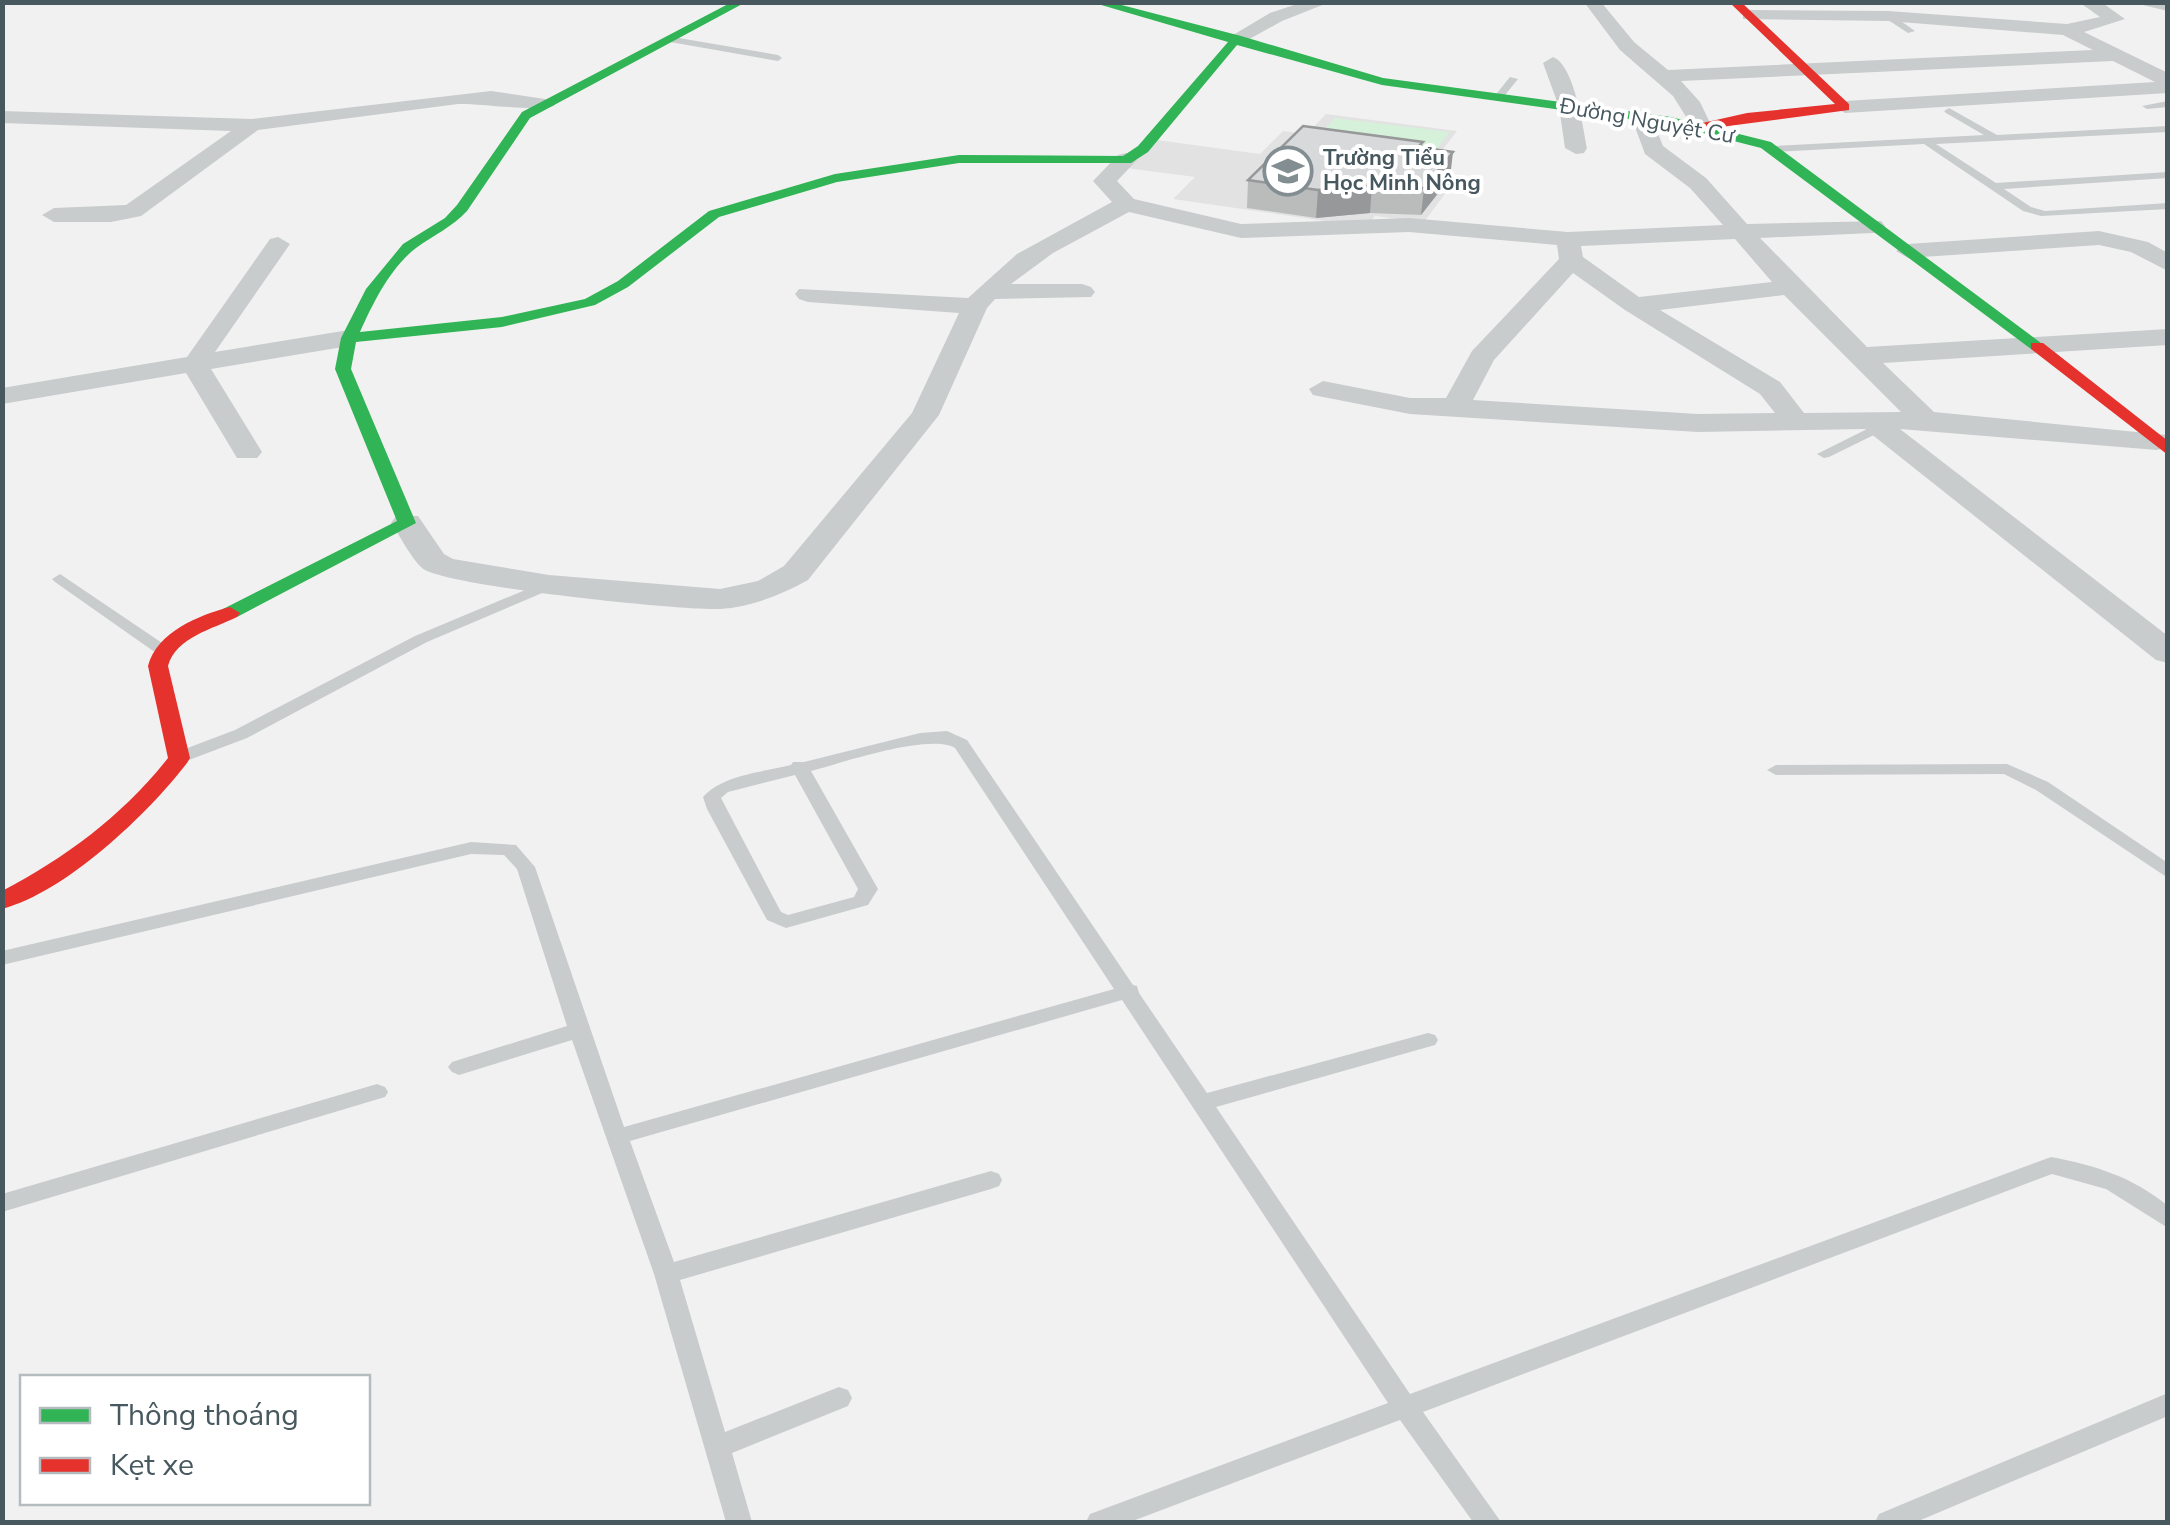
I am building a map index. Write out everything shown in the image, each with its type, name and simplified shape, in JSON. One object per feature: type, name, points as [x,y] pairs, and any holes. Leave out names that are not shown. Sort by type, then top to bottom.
[{"type":"main road","points":[[2,901],[80,854],[150,796],[179,758],[158,666],[162,650],[174,640],[408,523],[344,369],[349,338],[371,292],[408,247],[450,221],[526,115],[742,2]]},
{"type":"main road","name":"Đường Nguyệt Cư","points":[[1096,2],[1382,81],[1640,116],[1702,127],[1774,149],[2033,342],[2162,445]]},
{"type":"main road","points":[[1741,9],[1845,107]]},
{"type":"main road","points":[[349,338],[548,313],[590,302],[618,286],[714,214],[859,171],[910,162],[984,157],[1126,160],[1143,149],[1236,38]]},
{"type":"main road","points":[[1702,127],[1750,116],[1845,107]]},
{"type":"main road","points":[[1750,116],[1751,130],[1774,149]]},
{"type":"street","points":[[1236,38],[1276,17],[1322,2]]},
{"type":"street","points":[[1592,2],[1628,47],[1697,110],[1702,127]]},
{"type":"street","points":[[1741,9],[2067,30],[2116,19],[2086,2]]},
{"type":"street","points":[[2138,2],[2168,6]]},
{"type":"street","points":[[2067,30],[2168,84]]},
{"type":"street","points":[[1664,76],[2114,55]]},
{"type":"street","points":[[1553,63],[1569,107],[1576,148]]},
{"type":"street","points":[[1845,107],[2168,84]]},
{"type":"street","points":[[2,117],[252,125],[458,98],[545,105]]},
{"type":"street","points":[[1640,116],[1653,149],[1698,183],[1790,287],[1926,420]]},
{"type":"street","points":[[54,214],[111,215],[133,211],[252,125]]},
{"type":"street","points":[[1126,160],[1104,182],[1126,204],[1241,231],[1409,226],[1570,249],[1741,230],[1874,226]]},
{"type":"street","points":[[408,523],[433,561],[444,567],[549,585],[720,598],[768,589],[796,573],[924,415],[981,299],[1012,266],[1126,204]]},
{"type":"street","points":[[1908,251],[2099,238],[2139,247],[2168,264]]},
{"type":"street","points":[[197,363],[278,244]]},
{"type":"street","points":[[1570,249],[1634,305],[1770,388],[1794,418]]},
{"type":"street","points":[[1455,407],[1482,358],[1570,249]]},
{"type":"street","points":[[1634,305],[1790,287]]},
{"type":"street","points":[[808,294],[981,299],[1082,292]]},
{"type":"street","points":[[1858,356],[2033,342],[2168,337]]},
{"type":"street","points":[[2,396],[349,338]]},
{"type":"street","points":[[197,363],[246,452]]},
{"type":"street","points":[[1322,389],[1410,406],[1698,422],[1794,418],[1875,424],[1926,420],[2162,445]]},
{"type":"street","points":[[1875,424],[2168,653]]},
{"type":"lane","points":[[1888,16],[1911,31]]},
{"type":"lane","points":[[673,40],[778,58]]},
{"type":"lane","points":[[1498,98],[1512,79]]},
{"type":"lane","points":[[2147,106],[2168,104]]},
{"type":"lane","points":[[1950,111],[1997,138]]},
{"type":"lane","points":[[1774,149],[2168,129]]},
{"type":"lane","points":[[1927,142],[2028,209],[2045,214],[2168,206]]},
{"type":"lane","points":[[1994,186],[2168,175]]},
{"type":"lane","points":[[1824,454],[1875,424]]},
{"type":"lane","points":[[60,579],[162,650]]},
{"type":"lane","points":[[179,758],[241,734],[421,639],[549,585]]},
{"type":"lane","points":[[799,766],[868,889],[861,900],[786,922],[774,916],[712,798],[722,788],[799,766],[920,738],[947,736],[962,744],[1405,1407],[1488,1522]]},
{"type":"lane","points":[[1776,770],[2006,769],[2042,786],[2168,872]]},
{"type":"lane","points":[[2,958],[472,848],[509,850],[526,867],[666,1274],[740,1522]]},
{"type":"lane","points":[[617,1137],[1130,991]]},
{"type":"lane","points":[[459,1067],[579,1030]]},
{"type":"lane","points":[[1204,1102],[1428,1040]]},
{"type":"lane","points":[[2,1203],[378,1092]]},
{"type":"lane","points":[[1099,1522],[2052,1166],[2101,1175],[2138,1193],[2168,1219]]},
{"type":"lane","points":[[666,1274],[992,1180]]},
{"type":"lane","points":[[718,1446],[839,1398]]},
{"type":"lane","points":[[1888,1522],[2168,1404]]},
{"type":"shaded area","name":"Trường Tiểu Học Minh Nông","points":[[1326,114],[1457,131],[1424,174],[1456,179],[1424,222],[1375,216],[1366,227],[1173,199],[1195,177],[1126,168],[1157,140],[1260,154],[1283,131],[1307,134]]},
{"type":"green space","points":[[1335,118],[1450,132],[1424,166],[1304,150]]},
{"type":"building","points":[[1303,126],[1423,142],[1418,147],[1453,152],[1424,188],[1318,190],[1248,180]]},
{"type":"traffic: fast","points":[[230,613],[407,523],[343,369],[349,338],[371,292],[408,247],[450,221],[462,208],[526,115],[741,2]]},
{"type":"traffic: fast","points":[[1096,2],[1382,81],[1671,121],[1766,145],[2037,346]]},
{"type":"traffic: fast","points":[[349,338],[502,322],[590,302],[623,284],[714,214],[835,178],[959,159],[1126,160],[1143,149],[1237,38]]},
{"type":"traffic: jam","points":[[1702,127],[1747,117],[1845,107],[1734,2]]},
{"type":"traffic: jam","points":[[2037,346],[2168,450]]},
{"type":"traffic: jam","points":[[2,901],[100,840],[161,781],[179,758],[158,666],[161,656],[186,633],[230,613]]},
{"type":"place","name":"Trường Tiểu Học Minh Nông","points":[[1288,171]]}]
